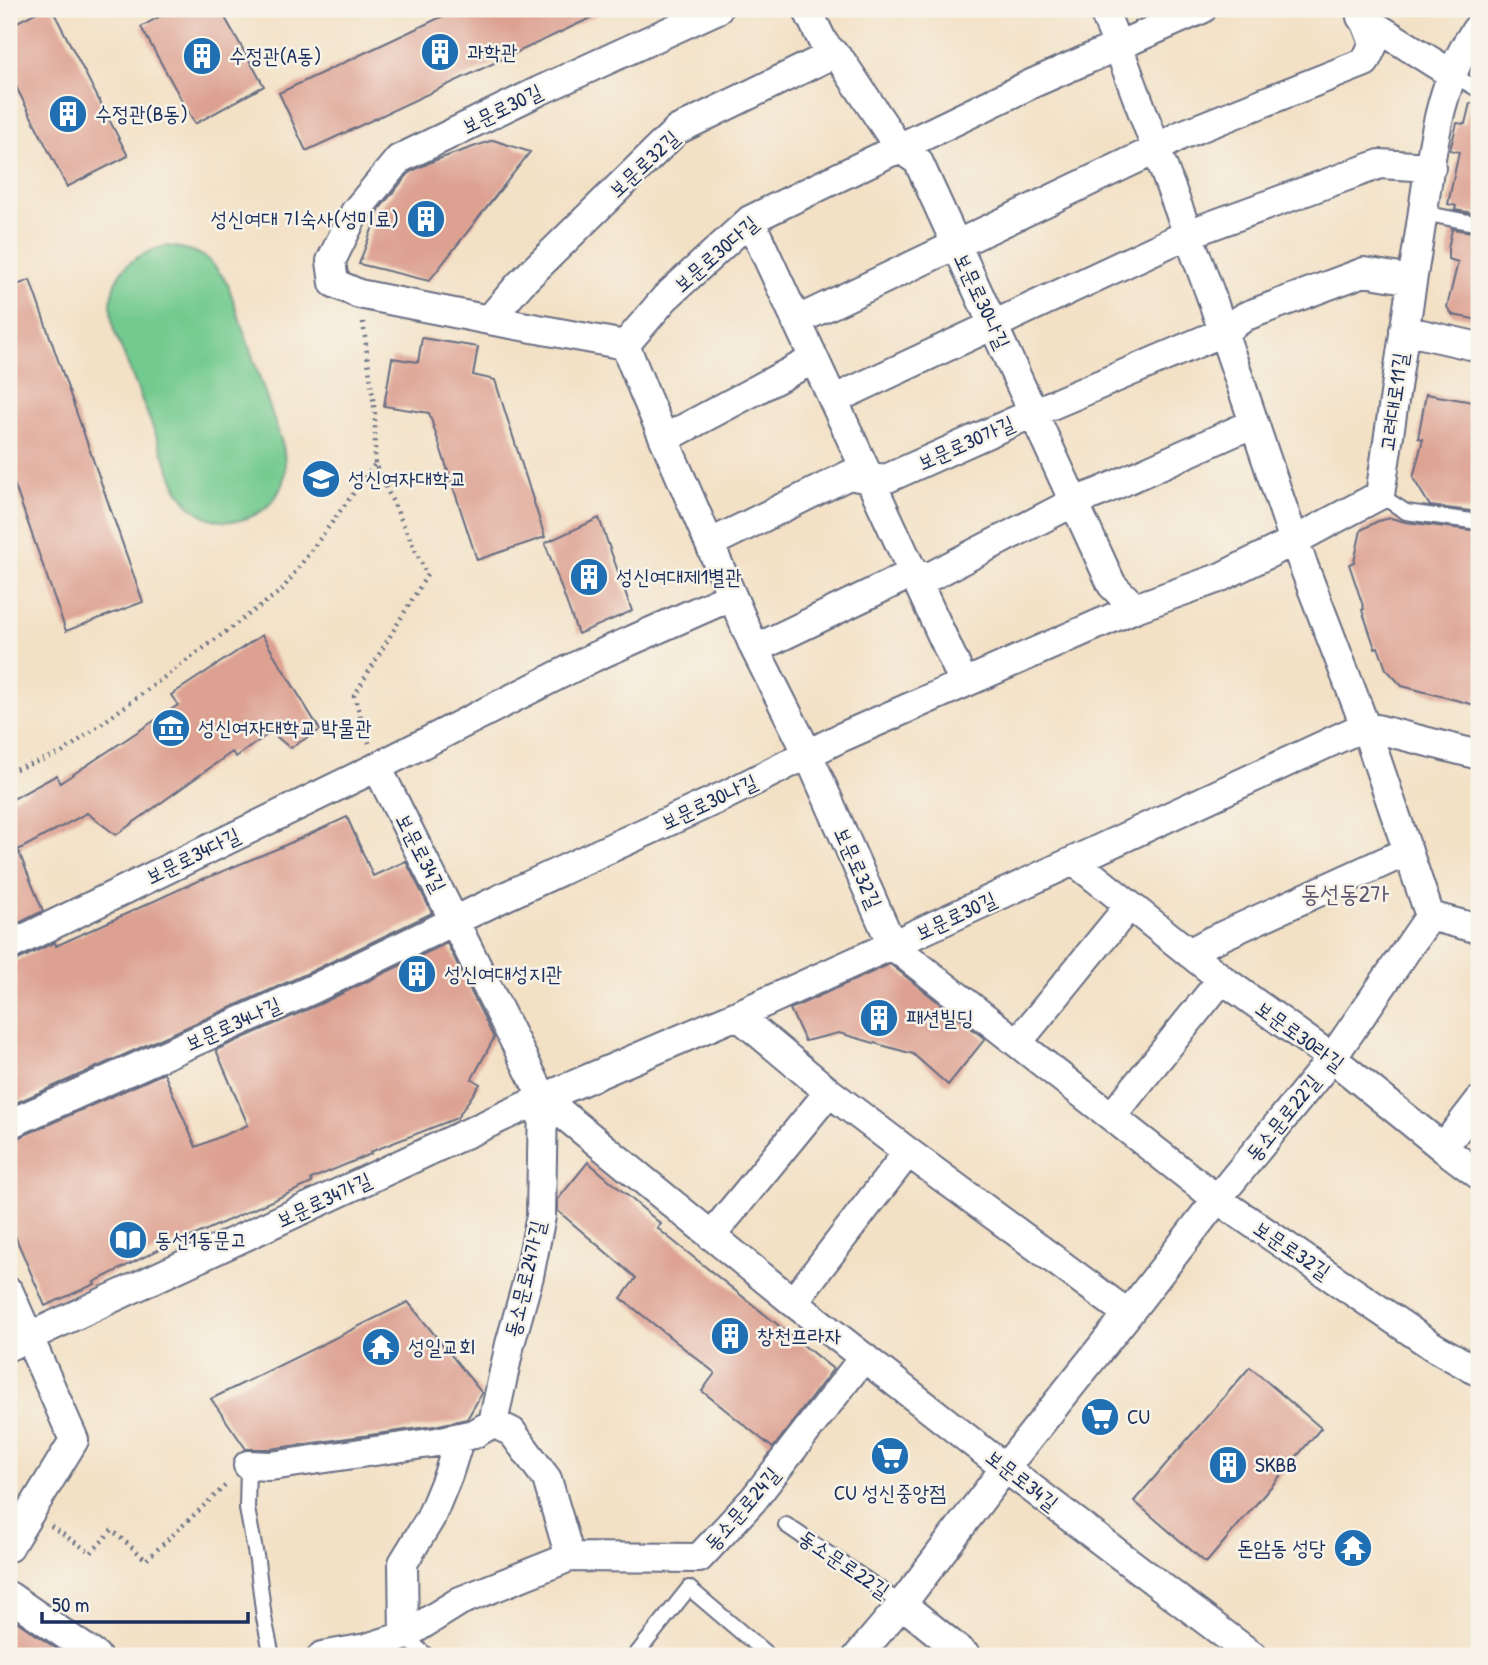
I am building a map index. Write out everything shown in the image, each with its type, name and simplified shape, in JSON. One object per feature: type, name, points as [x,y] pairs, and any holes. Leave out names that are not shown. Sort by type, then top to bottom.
[{"type":"street","name":"보문로30길","points":[[359,294],[334,283],[331,261],[355,212],[399,159],[718,9]]},
{"type":"street","points":[[807,9],[824,44],[842,62],[899,148]]},
{"type":"street","points":[[1103,9],[1188,234],[1294,541],[1365,726],[1430,916],[1479,929]]},
{"type":"street","name":"보문로30다길","points":[[625,345],[665,298],[750,220],[1031,84],[1202,9]]},
{"type":"street","points":[[1353,11],[1453,75]]},
{"type":"street","points":[[796,321],[1157,149],[1179,136],[1365,62],[1374,43],[1353,11]]},
{"type":"street","name":"고려대로11길","points":[[1380,495],[1441,104],[1467,42],[1479,26]]},
{"type":"street","name":"보문로32길","points":[[489,320],[520,284],[677,130],[833,54]]},
{"type":"street","name":"보문로30나길","points":[[899,148],[918,161],[1112,585],[1135,608]]},
{"type":"street","points":[[832,400],[1188,234],[1380,164],[1431,167]]},
{"type":"street","points":[[750,220],[964,683]]},
{"type":"street","name":"보문로30가길","points":[[711,543],[849,475],[869,479],[888,478],[1223,332],[1246,316],[1364,272],[1412,280]]},
{"type":"street","points":[[359,294],[625,345]]},
{"type":"street","points":[[1404,330],[1479,347]]},
{"type":"street","name":"보문로32길","points":[[625,345],[755,649],[808,754],[892,945],[1217,1199],[1434,1346],[1479,1372]]},
{"type":"street","points":[[664,439],[814,359]]},
{"type":"street","points":[[755,649],[913,573],[929,577],[1074,502],[1254,423]]},
{"type":"street","points":[[1294,541],[1380,495]]},
{"type":"street","name":"보문로30나길","points":[[455,921],[726,795],[842,737],[1135,608],[1219,578],[1294,541]]},
{"type":"street","points":[[377,767],[594,657],[732,596]]},
{"type":"street","name":"보문로30길","points":[[543,1098],[892,945],[1365,726]]},
{"type":"street","points":[[1365,726],[1479,755]]},
{"type":"street","name":"보문로34길","points":[[377,767],[543,1098],[711,1236],[1005,1468],[1254,1656]]},
{"type":"street","name":"보문로34다길","points":[[9,946],[377,767]]},
{"type":"street","points":[[1189,953],[1408,851]]},
{"type":"street","name":"보문로30라길","points":[[1074,861],[1222,979],[1332,1058],[1479,1175]]},
{"type":"street","points":[[1018,1042],[1129,906]]},
{"type":"street","name":"동소문로22길","points":[[858,1656],[902,1604],[1005,1468],[1217,1199],[1332,1058],[1430,916]]},
{"type":"street","name":"보문로34나길","points":[[9,1124],[313,989],[455,921]]},
{"type":"street","points":[[1112,1116],[1222,979]]},
{"type":"street","points":[[737,1015],[829,1092],[1128,1314]]},
{"type":"street","points":[[711,1236],[829,1092]]},
{"type":"street","name":"보문로34가길","points":[[18,1342],[543,1098]]},
{"type":"street","name":"동소문로24가길","points":[[493,1423],[541,1216],[543,1098]]},
{"type":"street","points":[[1443,1148],[1479,1101]]},
{"type":"street","points":[[793,1301],[908,1152]]},
{"type":"street","points":[[9,1292],[18,1342],[74,1440],[14,1539]]},
{"type":"street","name":"동소문로24길","points":[[323,1656],[366,1648],[404,1636],[460,1601],[570,1557],[699,1558],[753,1500],[864,1357]]},
{"type":"street","points":[[248,1465],[271,1466],[437,1442],[474,1434],[493,1423],[512,1432],[547,1479],[570,1557]]},
{"type":"street","points":[[404,1636],[403,1563],[430,1518],[460,1437]]},
{"type":"street","points":[[9,1597],[96,1656]]},
{"type":"street","points":[[902,1604],[966,1656]]},
{"type":"lane","points":[[1453,75],[1479,90]]},
{"type":"lane","points":[[1423,213],[1479,224]]},
{"type":"lane","points":[[1380,495],[1406,512],[1479,522]]},
{"type":"lane","points":[[248,1465],[247,1509],[272,1656]]},
{"type":"lane","name":"동소문로22길","points":[[786,1525],[902,1604]]},
{"type":"lane","points":[[639,1655],[689,1588],[769,1656]]},
{"type":"lane","points":[[404,1636],[427,1656]]},
{"type":"path","points":[[359,294],[375,414],[375,464],[427,575],[354,696],[377,767]]},
{"type":"path","points":[[9,771],[62,753],[282,590],[375,464]]},
{"type":"path","points":[[14,1539],[45,1543],[51,1525],[91,1553],[112,1530],[146,1560],[248,1465]]},
{"type":"green space","points":[[166,246],[187,249],[203,256],[228,285],[283,446],[285,470],[279,491],[272,502],[261,511],[237,521],[210,518],[194,510],[177,488],[114,330],[111,299],[119,275],[137,258]]},
{"type":"building","name":"수정관(B동)","points":[[43,9],[52,9],[128,156],[67,187],[9,73],[9,26]]},
{"type":"building","name":"수정관(A동)","points":[[173,9],[220,9],[264,86],[195,124],[141,27]]},
{"type":"building","name":"과학관","points":[[458,9],[610,9],[306,151],[279,93]]},
{"type":"building","points":[[1470,103],[1479,104],[1479,214],[1455,210],[1456,206],[1448,204],[1459,152],[1450,150],[1457,123],[1465,124]]},
{"type":"building","name":"성신여대 기숙사(성미료)","points":[[493,140],[530,152],[429,281],[359,264],[380,208],[410,172]]},
{"type":"building","points":[[1452,229],[1479,233],[1479,320],[1453,315],[1447,307],[1458,262],[1448,259]]},
{"type":"building","points":[[30,280],[143,602],[66,631],[9,469],[9,288]]},
{"type":"building","points":[[422,338],[478,347],[473,375],[495,380],[545,537],[477,560],[429,413],[384,406],[392,358],[418,362]]},
{"type":"building","points":[[1426,394],[1479,403],[1479,512],[1430,506],[1413,478],[1423,439],[1418,438]]},
{"type":"building","name":"성신여대제1별관","points":[[599,518],[632,611],[578,634],[545,543]]},
{"type":"building","points":[[1391,518],[1479,531],[1479,689],[1475,705],[1402,686],[1386,669],[1378,647],[1375,648],[1349,564],[1354,562],[1361,530]]},
{"type":"building","points":[[262,635],[320,730],[290,748],[271,732],[236,757],[232,752],[116,835],[87,813],[18,850],[43,911],[9,928],[9,801],[57,775],[60,783],[178,705],[171,695]]},
{"type":"building","points":[[347,817],[373,876],[406,861],[432,913],[306,974],[9,1106],[9,962],[55,942],[56,946],[204,878]]},
{"type":"building","points":[[447,943],[494,1038],[472,1079],[480,1084],[457,1118],[370,1152],[371,1154],[311,1179],[312,1183],[175,1244],[174,1242],[94,1282],[95,1284],[45,1306],[9,1222],[9,1140],[164,1073],[196,1147],[248,1125],[216,1050]]},
{"type":"building","name":"패션빌딩","points":[[890,964],[985,1039],[948,1085],[913,1054],[839,1033],[805,1041],[790,1009]]},
{"type":"building","name":"창천프라자","points":[[588,1162],[661,1224],[657,1228],[833,1369],[773,1448],[702,1391],[715,1373],[621,1298],[636,1278],[558,1211],[558,1199]]},
{"type":"building","name":"성일교회","points":[[408,1302],[482,1393],[467,1419],[270,1449],[246,1449],[211,1399]]},
{"type":"building","name":"SKBB","points":[[1250,1367],[1321,1428],[1206,1563],[1134,1501]]},
{"type":"building","points":[[9,1616],[67,1656],[9,1656]]},
{"type":"place","name":"과학관","points":[[440,52]]},
{"type":"place","name":"수정관(A동)","points":[[202,56]]},
{"type":"place","name":"수정관(B동)","points":[[68,114]]},
{"type":"place","name":"성신여대 기숙사(성미료)","points":[[426,219]]},
{"type":"place","name":"성신여자대학교","points":[[321,479]]},
{"type":"place","name":"성신여대제1별관","points":[[589,577]]},
{"type":"place","name":"성신여자대학교 박물관","points":[[171,728]]},
{"type":"place","name":"성신여대성지관","points":[[417,974]]},
{"type":"place","name":"패션빌딩","points":[[879,1018]]},
{"type":"place","name":"동선1동문고","points":[[128,1240]]},
{"type":"place","name":"창천프라자","points":[[730,1336]]},
{"type":"place","name":"성일교회","points":[[381,1347]]},
{"type":"place","name":"CU","points":[[1100,1417]]},
{"type":"place","name":"CU 성신중앙점","points":[[890,1456]]},
{"type":"place","name":"SKBB","points":[[1228,1465]]},
{"type":"place","name":"돈암동 성당","points":[[1353,1548]]},
{"type":"district","name":"동선동2가","points":[[1345,894]]}]
